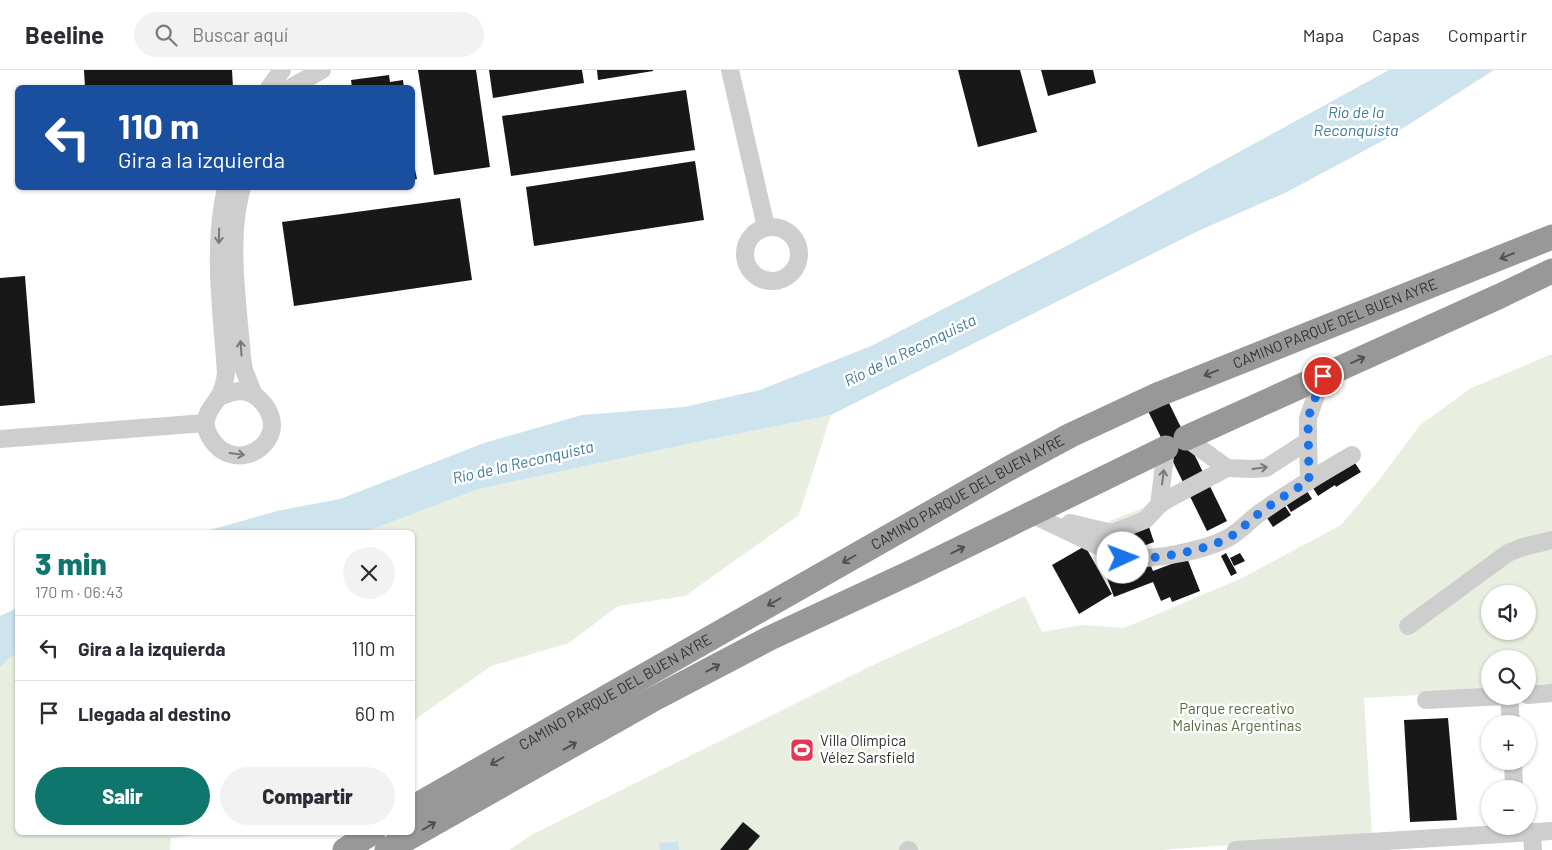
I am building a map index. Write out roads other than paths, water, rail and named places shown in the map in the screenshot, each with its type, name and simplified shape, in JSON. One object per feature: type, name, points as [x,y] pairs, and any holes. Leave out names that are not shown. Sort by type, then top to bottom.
[{"type":"highway","name":"CAMINO PARQUE DEL BUEN AYRE","points":[[415,806],[997,475],[1072,435],[1156,396],[1552,237]]},
{"type":"highway","name":"CAMINO PARQUE DEL BUEN AYRE","points":[[415,834],[650,701],[761,643],[914,571],[1176,443],[1552,271]]},
{"type":"highway","points":[[345,850],[368,835]]},
{"type":"highway","name":"CAMINO PARQUE DEL BUEN AYRE","points":[[387,850],[413,835]]},
{"type":"street","points":[[271,85],[282,70]]},
{"type":"street","points":[[295,85],[322,70]]},
{"type":"street","points":[[730,70],[766,228]]},
{"type":"street","points":[[219,397],[241,391],[254,395],[264,404],[271,417],[271,431],[265,442],[254,452],[243,456],[231,455],[219,448],[210,436],[205,423],[210,408],[219,397],[224,386],[226,373],[219,239],[226,190]]},
{"type":"street","points":[[242,190],[236,217],[235,262],[242,357],[244,370],[254,395]]},
{"type":"street","points":[[1309,481],[1308,418],[1323,376]]},
{"type":"street","points":[[0,439],[205,423]]},
{"type":"street","points":[[1159,505],[1176,443],[1227,468],[1266,468],[1308,441]]},
{"type":"street","points":[[1032,514],[1123,558],[1135,559],[1188,551],[1229,538],[1263,510],[1352,455]]},
{"type":"street","points":[[1032,514],[1112,533],[1145,520],[1159,505],[1168,499],[1227,468]]},
{"type":"street","points":[[1408,626],[1508,554],[1523,547],[1552,540]]},
{"type":"street","points":[[1536,694],[1552,693]]},
{"type":"street","points":[[1426,700],[1481,697]]},
{"type":"street","points":[[1536,830],[1552,831]]},
{"type":"street","points":[[1236,850],[1481,833]]},
{"type":"street","points":[[1524,835],[1532,850]]},
{"type":"water","name":"Río de la Reconquista","points":[[1389,70],[1494,70],[1386,139],[1287,192],[1198,231],[831,415],[479,489],[370,530],[210,530],[277,511],[340,499],[484,443],[582,415],[684,407],[760,390],[871,346],[1074,242]]},
{"type":"water","points":[[15,609],[15,654],[0,668],[0,616]]},
{"type":"water","points":[[678,842],[679,850],[660,850],[659,843]]},
{"type":"place","name":"Villa Olímpica Vélez Sarsfield","points":[[802,750]]},
{"type":"park label","name":"Parque recreativo Malvinas Argentinas","points":[[1237,718]]}]
